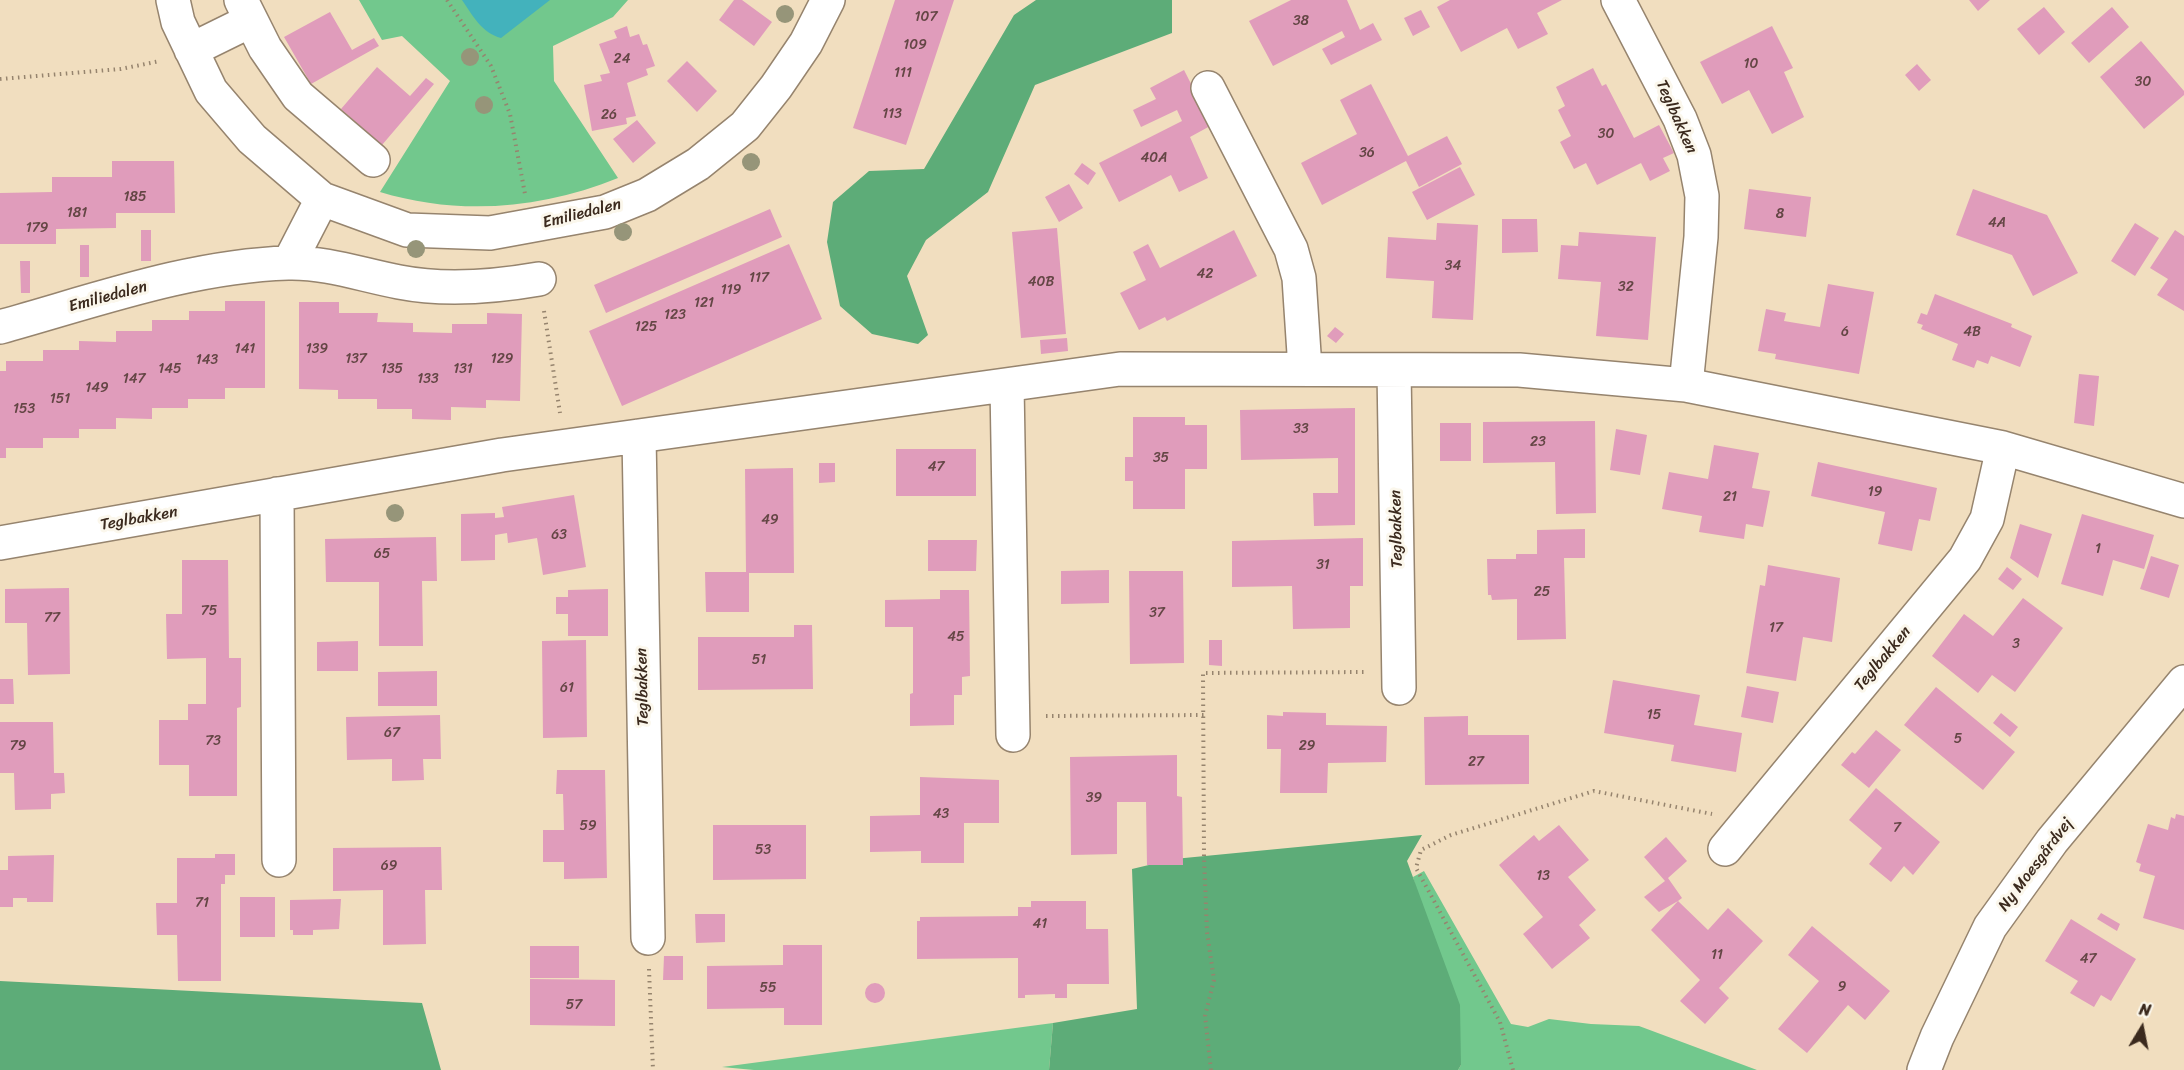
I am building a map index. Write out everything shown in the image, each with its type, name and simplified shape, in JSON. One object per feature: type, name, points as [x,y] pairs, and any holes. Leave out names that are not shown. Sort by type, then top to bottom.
[{"type":"street","name":"Emiliedalen","points":[[173,0],[178,22],[211,91],[252,140],[322,199],[407,230],[490,233],[605,212],[647,195],[698,164],[745,126],[776,87],[807,43],[828,0]]},
{"type":"street","name":"Teglbakken","points":[[1618,0],[1680,119],[1694,155],[1702,195],[1701,237],[1686,385]]},
{"type":"street","points":[[191,50],[246,10],[298,96],[373,160]]},
{"type":"street","points":[[1208,88],[1291,249],[1299,278],[1305,369]]},
{"type":"street","points":[[289,263],[322,199]]},
{"type":"street","name":"Emiliedalen","points":[[0,327],[209,270],[289,263],[332,266],[400,282],[453,288],[539,279]]},
{"type":"street","name":"Teglbakken","points":[[0,543],[502,455],[1119,369],[1519,370],[1686,385],[2003,448],[2184,501]]},
{"type":"street","name":"Teglbakken","points":[[1395,370],[1399,680]]},
{"type":"street","points":[[1007,385],[1013,725]]},
{"type":"street","name":"Teglbakken","points":[[639,436],[648,938]]},
{"type":"street","name":"Teglbakken","points":[[1725,849],[1965,559],[1987,519],[2003,448]]},
{"type":"street","points":[[278,494],[279,860]]},
{"type":"street","name":"Ny Moesgårdvej","points":[[1924,1070],[1937,1037],[1990,927],[2052,841],[2184,682]]},
{"type":"path","points":[[447,0],[491,66],[510,114],[531,226]]},
{"type":"path","points":[[0,79],[121,69],[191,50]]},
{"type":"path","points":[[539,279],[560,417]]},
{"type":"path","points":[[1211,1070],[1205,1016],[1214,980],[1207,932],[1204,857],[1203,673],[1399,680]]},
{"type":"path","points":[[1013,725],[1203,715]]},
{"type":"path","points":[[1513,1070],[1500,1022],[1416,868],[1421,850],[1451,835],[1594,791],[1748,821]]},
{"type":"path","points":[[648,938],[653,1070]]},
{"type":"green space","points":[[359,0],[628,0],[613,17],[553,46],[554,81],[618,178],[560,197],[500,206],[440,204],[410,200],[380,192],[450,81],[402,36],[382,40]]},
{"type":"green space","points":[[1036,0],[1172,0],[1172,33],[1035,85],[988,192],[926,240],[907,276],[928,335],[918,344],[872,334],[840,306],[827,242],[833,202],[869,171],[924,169],[1014,15]]},
{"type":"green space","points":[[1422,835],[1407,861],[1460,1005],[1461,1065],[1458,1070],[1049,1070],[1053,1023],[1137,1009],[1132,869],[1174,859]]},
{"type":"green space","points":[[1424,871],[1511,1024],[1528,1027],[1549,1019],[1639,1026],[1757,1070],[1458,1070],[1461,1065],[1413,877]]},
{"type":"green space","points":[[0,981],[422,1003],[441,1070],[0,1070]]},
{"type":"green space","points":[[1053,1023],[1049,1070],[754,1070],[722,1067]]},
{"type":"water","points":[[462,0],[550,0],[501,38],[483,28]]},
{"type":"building","points":[[734,0],[742,0],[772,22],[754,46],[719,20]]},
{"type":"building","points":[[895,0],[954,0],[906,145],[853,128]]},
{"type":"building","points":[[1291,0],[1347,0],[1360,30],[1373,23],[1382,40],[1331,65],[1322,49],[1345,37],[1342,31],[1273,66],[1249,21]]},
{"type":"building","points":[[1450,0],[1562,0],[1537,13],[1548,34],[1518,49],[1507,28],[1461,52],[1437,7]]},
{"type":"building","points":[[1969,0],[1990,0],[1978,11]]},
{"type":"building","points":[[2044,7],[2065,32],[2039,55],[2017,29]]},
{"type":"building","points":[[2112,7],[2129,27],[2089,63],[2071,43]]},
{"type":"building","points":[[1421,10],[1430,27],[1413,36],[1404,18]]},
{"type":"building","points":[[330,12],[352,50],[374,38],[379,46],[311,84],[284,37]]},
{"type":"building","points":[[627,26],[630,37],[639,34],[643,45],[647,44],[655,66],[646,69],[648,75],[627,83],[636,116],[626,118],[627,124],[592,131],[584,85],[602,81],[600,75],[610,73],[599,44],[617,38],[614,31]]},
{"type":"building","points":[[1772,26],[1793,68],[1784,72],[1804,117],[1772,134],[1749,90],[1722,104],[1700,62]]},
{"type":"building","points":[[2141,41],[2184,91],[2184,95],[2144,129],[2100,77]]},
{"type":"building","points":[[687,61],[717,91],[697,112],[667,81]]},
{"type":"building","points":[[1917,64],[1931,80],[1919,91],[1905,75]]},
{"type":"building","points":[[377,67],[410,96],[426,78],[434,84],[382,145],[341,109]]},
{"type":"building","points":[[1593,68],[1602,86],[1606,84],[1634,138],[1659,125],[1674,153],[1663,158],[1670,171],[1650,181],[1641,163],[1597,185],[1586,163],[1574,169],[1560,142],[1571,136],[1558,110],[1565,106],[1556,87]]},
{"type":"building","points":[[1184,70],[1212,125],[1190,137],[1208,178],[1179,192],[1171,175],[1119,202],[1099,163],[1182,121],[1177,110],[1141,127],[1133,110],[1156,99],[1150,88]]},
{"type":"building","points":[[1371,84],[1408,156],[1447,136],[1462,164],[1419,187],[1406,161],[1322,205],[1301,163],[1357,134],[1340,100]]},
{"type":"building","points":[[637,120],[656,143],[633,163],[613,139]]},
{"type":"building","points":[[112,161],[174,161],[175,213],[116,213],[116,228],[56,229],[56,244],[0,244],[0,193],[52,192],[52,177],[112,177]]},
{"type":"building","points":[[1082,163],[1096,173],[1088,185],[1074,174]]},
{"type":"building","points":[[1460,167],[1475,195],[1427,220],[1412,192]]},
{"type":"building","points":[[1069,184],[1083,208],[1059,222],[1045,197]]},
{"type":"building","points":[[1749,189],[1811,197],[1806,237],[1744,229]]},
{"type":"building","points":[[1973,189],[2047,215],[2078,273],[2033,296],[2012,255],[1956,235]]},
{"type":"building","points":[[770,209],[782,237],[606,313],[594,285]]},
{"type":"building","points":[[1502,219],[1537,219],[1538,252],[1502,253]]},
{"type":"building","points":[[1437,223],[1478,225],[1473,320],[1432,318],[1434,281],[1386,278],[1388,237],[1436,240]]},
{"type":"building","points":[[2135,223],[2159,238],[2135,276],[2111,261]]},
{"type":"building","points":[[1057,228],[1066,334],[1021,338],[1012,232]]},
{"type":"building","points":[[141,230],[151,230],[151,261],[141,261]]},
{"type":"building","points":[[1234,230],[1257,276],[1167,321],[1165,317],[1139,330],[1120,293],[1146,280],[1133,252],[1148,244],[1160,268]]},
{"type":"building","points":[[2175,230],[2184,236],[2184,311],[2157,295],[2168,279],[2150,268]]},
{"type":"building","points":[[1579,232],[1656,237],[1648,340],[1596,336],[1601,282],[1558,279],[1561,245],[1578,246]]},
{"type":"building","points":[[789,244],[822,319],[622,406],[589,331]]},
{"type":"building","points":[[80,245],[89,245],[89,277],[80,277]]},
{"type":"building","points":[[20,261],[30,261],[30,293],[21,293]]},
{"type":"building","points":[[1828,284],[1874,292],[1859,374],[1775,359],[1776,354],[1758,351],[1766,309],[1786,313],[1784,321],[1820,327]]},
{"type":"building","points":[[1935,294],[2012,324],[2011,327],[2032,336],[2020,367],[1991,356],[1988,364],[1977,360],[1974,368],[1952,360],[1958,344],[1921,329],[1923,325],[1917,323],[1921,313],[1927,315]]},
{"type":"building","points":[[225,301],[265,301],[265,388],[225,388],[225,399],[188,399],[188,408],[152,408],[152,419],[116,418],[116,429],[79,429],[79,438],[43,438],[43,448],[6,448],[6,458],[0,458],[0,371],[6,371],[6,361],[43,361],[43,350],[79,350],[79,341],[116,342],[116,331],[152,331],[152,320],[189,320],[189,311],[225,311]]},
{"type":"building","points":[[299,302],[339,302],[339,313],[378,313],[377,322],[413,323],[413,332],[452,333],[452,324],[487,324],[487,313],[522,314],[520,401],[486,400],[486,408],[451,407],[451,420],[412,419],[412,409],[377,409],[377,399],[338,399],[338,390],[299,389]]},
{"type":"building","points":[[1335,327],[1344,334],[1336,343],[1327,336]]},
{"type":"building","points":[[1067,338],[1068,351],[1041,354],[1040,340]]},
{"type":"building","points":[[2079,374],[2099,376],[2094,426],[2074,423]]},
{"type":"building","points":[[1355,408],[1355,525],[1314,526],[1313,493],[1338,493],[1338,458],[1241,460],[1240,410]]},
{"type":"building","points":[[1133,417],[1185,417],[1185,425],[1207,425],[1207,469],[1185,469],[1185,509],[1133,509],[1133,481],[1125,481],[1125,457],[1133,457]]},
{"type":"building","points":[[1595,421],[1596,513],[1556,514],[1555,462],[1483,463],[1483,422]]},
{"type":"building","points":[[1440,423],[1471,423],[1471,461],[1440,461]]},
{"type":"building","points":[[1616,429],[1647,435],[1640,475],[1610,470]]},
{"type":"building","points":[[1714,445],[1759,453],[1752,488],[1770,491],[1763,527],[1746,524],[1744,539],[1699,532],[1702,516],[1662,509],[1669,472],[1708,479]]},
{"type":"building","points":[[896,449],[976,449],[976,496],[896,496]]},
{"type":"building","points":[[1818,462],[1937,488],[1930,521],[1919,519],[1912,551],[1878,544],[1885,512],[1811,496]]},
{"type":"building","points":[[819,463],[835,463],[835,482],[819,483]]},
{"type":"building","points":[[793,468],[794,573],[749,573],[749,612],[706,612],[705,572],[746,572],[745,469]]},
{"type":"building","points":[[574,495],[586,567],[543,575],[537,538],[508,543],[507,533],[495,535],[495,560],[461,561],[461,514],[495,513],[495,518],[504,517],[502,507]]},
{"type":"building","points":[[2082,514],[2154,535],[2144,569],[2113,560],[2103,596],[2061,584]]},
{"type":"building","points":[[2020,524],[2052,534],[2038,578],[2010,558]]},
{"type":"building","points":[[1585,529],[1585,558],[1564,558],[1566,639],[1517,640],[1517,599],[1492,600],[1491,595],[1488,595],[1487,559],[1516,559],[1516,554],[1537,554],[1537,530]]},
{"type":"building","points":[[436,537],[437,581],[422,581],[423,646],[379,646],[379,582],[326,582],[325,539]]},
{"type":"building","points":[[1363,538],[1363,586],[1350,586],[1350,628],[1293,629],[1292,586],[1232,587],[1232,541]]},
{"type":"building","points":[[928,540],[977,540],[976,571],[928,571]]},
{"type":"building","points":[[2151,556],[2179,565],[2169,598],[2140,589]]},
{"type":"building","points":[[182,560],[228,560],[229,658],[241,658],[241,707],[237,708],[237,796],[189,796],[189,765],[159,765],[159,720],[188,720],[188,704],[206,704],[206,658],[167,659],[166,614],[182,614]]},
{"type":"building","points":[[1768,565],[1840,578],[1832,642],[1803,637],[1796,681],[1746,673],[1760,585],[1765,586]]},
{"type":"building","points":[[2007,567],[2022,579],[2013,590],[1998,579]]},
{"type":"building","points":[[1109,570],[1109,603],[1061,604],[1061,571]]},
{"type":"building","points":[[1129,571],[1183,571],[1184,663],[1130,664]]},
{"type":"building","points":[[69,588],[70,674],[28,675],[27,623],[5,623],[5,589]]},
{"type":"building","points":[[608,589],[608,636],[568,636],[568,614],[556,614],[556,597],[568,597],[568,590]]},
{"type":"building","points":[[940,590],[969,590],[970,676],[962,677],[962,695],[954,695],[954,725],[910,726],[910,694],[913,693],[913,627],[885,627],[885,600],[940,599]]},
{"type":"building","points":[[2023,598],[2063,628],[2015,692],[1992,675],[1978,693],[1932,656],[1964,614],[1993,636]]},
{"type":"building","points":[[794,625],[812,625],[813,689],[698,690],[698,637],[794,637]]},
{"type":"building","points":[[586,640],[587,737],[543,738],[542,641]]},
{"type":"building","points":[[1209,640],[1222,640],[1222,666],[1209,665]]},
{"type":"building","points":[[358,641],[358,671],[317,671],[317,642]]},
{"type":"building","points":[[437,671],[437,706],[378,706],[378,672]]},
{"type":"building","points":[[0,679],[13,679],[14,704],[0,704]]},
{"type":"building","points":[[1613,680],[1700,695],[1694,725],[1742,733],[1736,772],[1671,761],[1674,745],[1604,733]]},
{"type":"building","points":[[1747,686],[1779,692],[1773,723],[1741,717]]},
{"type":"building","points":[[1936,687],[2015,752],[1983,790],[1904,725]]},
{"type":"building","points":[[1283,712],[1326,713],[1326,725],[1387,726],[1386,762],[1328,763],[1327,793],[1280,793],[1281,749],[1267,749],[1267,715],[1283,716]]},
{"type":"building","points":[[2001,713],[2018,727],[2010,737],[1993,723]]},
{"type":"building","points":[[440,715],[441,759],[423,759],[424,780],[392,781],[392,759],[347,760],[346,717]]},
{"type":"building","points":[[1468,716],[1468,735],[1529,735],[1529,784],[1425,785],[1424,717]]},
{"type":"building","points":[[0,722],[53,722],[54,773],[64,773],[65,793],[51,794],[51,809],[15,810],[14,773],[0,773]]},
{"type":"building","points":[[1876,730],[1901,750],[1869,788],[1841,765],[1852,752],[1855,754]]},
{"type":"building","points":[[1177,755],[1177,796],[1182,797],[1183,865],[1147,865],[1146,802],[1117,802],[1117,854],[1071,855],[1070,757]]},
{"type":"building","points":[[557,770],[605,770],[607,878],[564,879],[564,862],[543,862],[543,830],[564,830],[563,794],[556,794]]},
{"type":"building","points":[[920,777],[999,780],[999,823],[964,823],[964,863],[921,863],[921,851],[870,852],[870,816],[920,815]]},
{"type":"building","points":[[1876,788],[1940,842],[1913,875],[1904,866],[1891,882],[1869,864],[1882,848],[1849,820]]},
{"type":"building","points":[[2176,814],[2184,816],[2184,930],[2143,918],[2155,876],[2139,871],[2141,864],[2136,862],[2148,824],[2168,830],[2171,817],[2175,819]]},
{"type":"building","points":[[713,825],[806,825],[806,879],[713,880]]},
{"type":"building","points":[[1559,825],[1589,860],[1568,877],[1596,910],[1579,925],[1590,938],[1552,969],[1523,934],[1543,917],[1499,865],[1534,835],[1539,841]]},
{"type":"building","points":[[1666,837],[1687,861],[1668,878],[1682,898],[1659,912],[1644,897],[1665,881],[1644,857]]},
{"type":"building","points":[[441,847],[442,890],[425,890],[426,944],[383,945],[383,890],[333,891],[333,848]]},
{"type":"building","points":[[215,854],[235,854],[235,875],[225,875],[225,884],[221,884],[221,981],[178,981],[177,935],[157,935],[156,903],[177,903],[177,858],[215,858]]},
{"type":"building","points":[[54,855],[53,902],[27,902],[27,898],[13,898],[13,907],[0,907],[0,870],[8,870],[8,856]]},
{"type":"building","points":[[240,897],[275,897],[275,937],[240,937]]},
{"type":"building","points":[[341,899],[339,929],[313,930],[313,935],[293,935],[293,930],[290,930],[290,900]]},
{"type":"building","points":[[1031,901],[1086,901],[1086,929],[1108,929],[1109,984],[1067,984],[1067,998],[1055,998],[1055,994],[1025,995],[1025,998],[1018,998],[1018,958],[917,959],[917,921],[920,921],[920,917],[1018,916],[1018,907],[1031,907]]},
{"type":"building","points":[[1678,901],[1708,930],[1728,908],[1763,941],[1719,988],[1729,998],[1705,1024],[1680,1001],[1700,980],[1651,930]]},
{"type":"building","points":[[2101,913],[2120,924],[2117,931],[2097,919]]},
{"type":"building","points":[[695,914],[725,914],[725,942],[696,943]]},
{"type":"building","points":[[2071,919],[2136,959],[2111,1001],[2101,995],[2094,1007],[2070,993],[2078,981],[2045,961]]},
{"type":"building","points":[[1812,926],[1890,991],[1865,1020],[1848,1005],[1807,1053],[1778,1029],[1819,981],[1788,955]]},
{"type":"building","points":[[783,945],[822,945],[822,1025],[784,1025],[784,1008],[707,1009],[707,966],[783,965]]},
{"type":"building","points":[[530,946],[579,946],[579,978],[530,978]]},
{"type":"building","points":[[664,956],[683,956],[683,980],[663,980]]},
{"type":"building","points":[[530,979],[615,980],[615,1026],[530,1025]]},
{"type":"building","points":[[875,983],[882,986],[885,993],[882,1000],[875,1003],[868,1000],[865,993],[868,986]]}]
